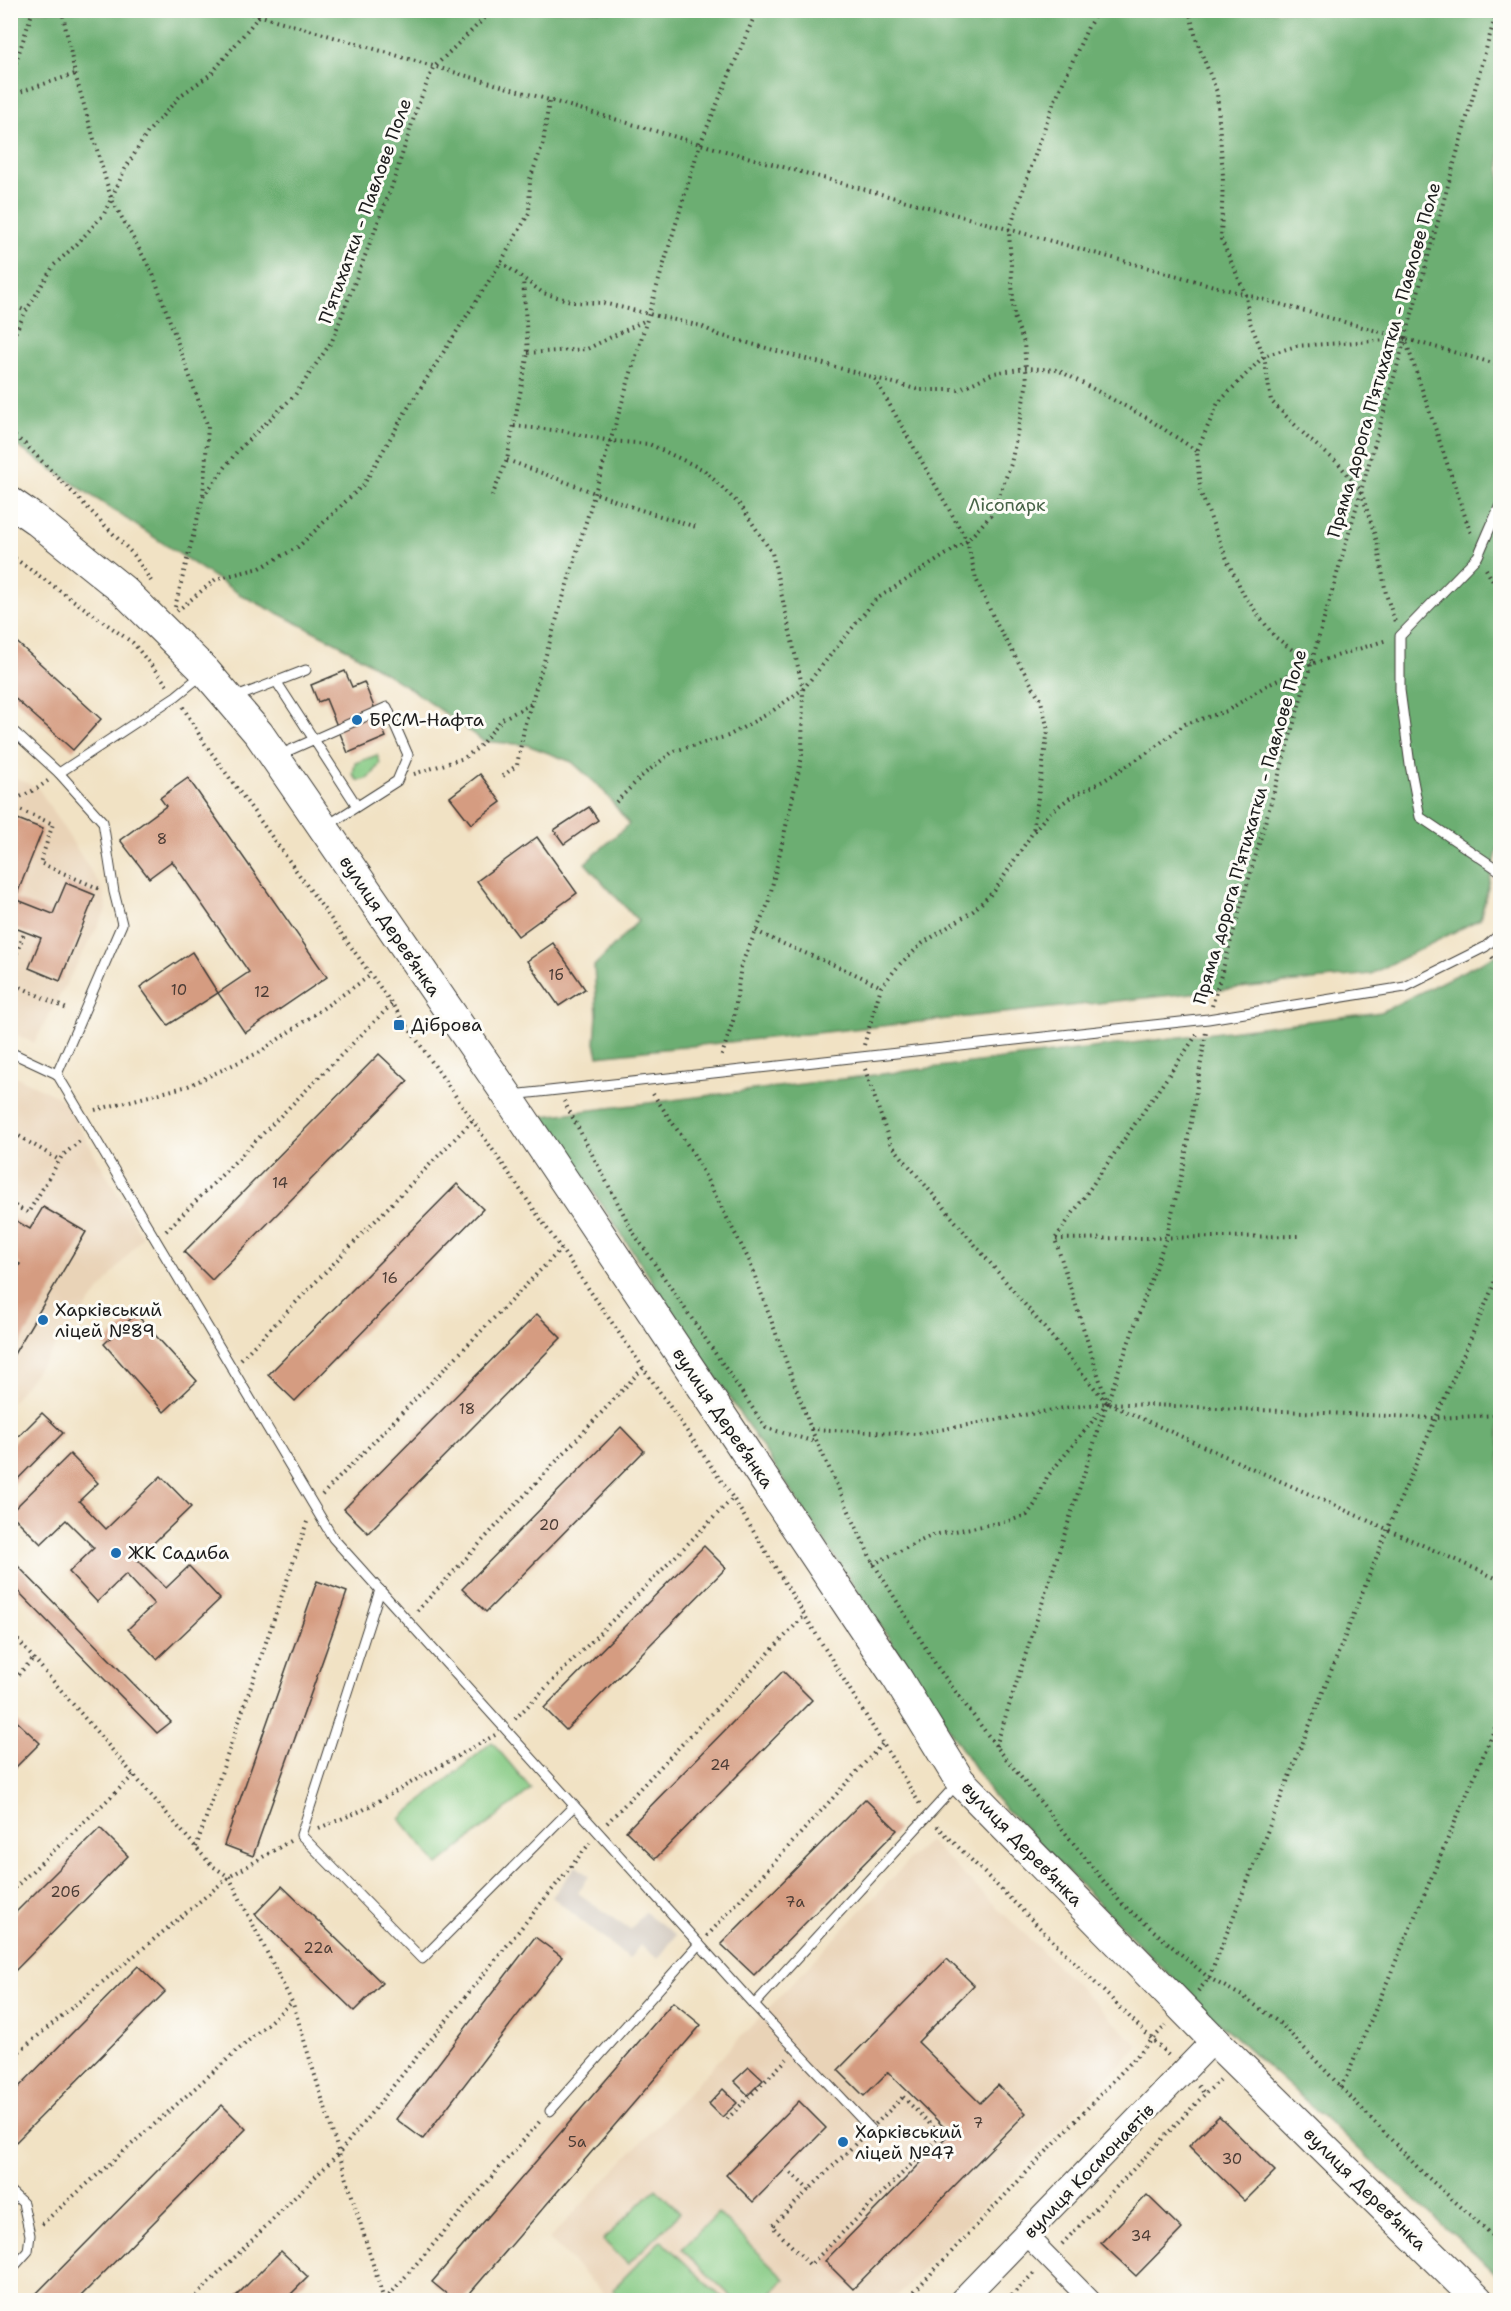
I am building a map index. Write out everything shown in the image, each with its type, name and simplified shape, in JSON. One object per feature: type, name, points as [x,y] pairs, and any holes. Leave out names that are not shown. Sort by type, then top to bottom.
[{"type":"main road","name":"вулиця Дерев’янка","points":[[10,502],[123,590],[206,672],[274,757],[507,1095],[897,1678],[960,1781],[1214,2040],[1478,2301]]},
{"type":"street","name":"вулиця Космонавтів","points":[[962,2301],[1214,2040]]},
{"type":"street","points":[[1026,2235],[1090,2301]]},
{"type":"lane","points":[[1500,505],[1478,556],[1400,636],[1400,690],[1420,817],[1500,872]]},
{"type":"lane","points":[[229,700],[306,670]]},
{"type":"lane","points":[[60,772],[176,696],[206,672]]},
{"type":"lane","points":[[276,681],[357,807]]},
{"type":"lane","points":[[274,757],[387,708],[408,756],[397,781],[324,828]]},
{"type":"lane","points":[[10,728],[60,772],[103,822],[114,892],[122,924],[57,1074]]},
{"type":"lane","points":[[507,1095],[1208,1019],[1405,987],[1485,947],[1500,934]]},
{"type":"lane","points":[[10,1052],[57,1074],[333,1538],[754,2005],[871,2129]]},
{"type":"lane","points":[[380,1590],[301,1834],[422,1959],[574,1806]]},
{"type":"lane","points":[[754,2005],[960,1781]]},
{"type":"lane","points":[[550,2110],[699,1944]]},
{"type":"lane","points":[[10,2191],[23,2202],[30,2235],[28,2251],[10,2271]]},
{"type":"path","points":[[10,80],[33,10]]},
{"type":"path","points":[[62,10],[75,74],[111,198],[153,274],[208,427],[203,497]]},
{"type":"path","points":[[241,10],[433,68],[700,144],[1500,365]]},
{"type":"path","points":[[10,343],[54,265],[104,214],[125,169],[148,132],[181,95],[211,74],[264,10]]},
{"type":"path","name":"П'ятихатки - Павлове Поле","points":[[174,614],[203,497],[238,450],[295,395],[332,341],[392,186],[417,108],[433,68],[493,10]]},
{"type":"path","points":[[503,776],[517,765],[531,704],[700,144],[757,10]]},
{"type":"path","points":[[616,802],[644,774],[674,751],[728,736],[803,689],[875,600],[967,542],[992,514],[1011,464],[1027,382],[1024,343],[1014,317],[1009,231],[1051,110],[1088,27],[1098,10]]},
{"type":"path","points":[[1189,10],[1197,42],[1217,92],[1223,176],[1221,239],[1246,295],[1249,320],[1264,356],[1271,401],[1309,440],[1338,463],[1361,491],[1377,542],[1386,594],[1400,636],[1311,664],[1264,687],[1227,711],[1185,724],[1150,751],[1103,781],[1071,797],[1049,813],[1033,832],[995,890],[973,911],[923,942],[900,964],[881,987],[861,1056],[890,1143],[1107,1403],[1500,1580]]},
{"type":"path","name":"Пряма дорога П'ятихатки - Павлове Поле","points":[[1055,1239],[1208,1019],[1406,339],[1497,10]]},
{"type":"path","points":[[10,95],[75,74]]},
{"type":"path","points":[[167,604],[174,614],[216,579],[260,568],[298,547],[364,484],[406,411],[501,262],[529,213],[530,178],[543,144],[549,101]]},
{"type":"path","points":[[501,262],[543,293],[574,302],[603,303],[701,326],[719,335],[919,390],[958,390],[994,373],[1026,368],[1058,370],[1137,413],[1197,451]]},
{"type":"path","points":[[492,496],[507,460],[528,353],[522,278]]},
{"type":"path","points":[[10,304],[26,311]]},
{"type":"path","points":[[528,353],[587,349],[646,320]]},
{"type":"path","points":[[1311,664],[1274,636],[1245,597],[1228,562],[1200,491],[1197,451],[1218,403],[1264,356],[1296,346],[1406,339]]},
{"type":"path","points":[[1406,339],[1478,556],[1500,594]]},
{"type":"path","points":[[875,379],[967,542],[976,579],[996,624],[1041,701],[1048,730],[1033,832]]},
{"type":"path","points":[[514,426],[562,431],[610,441],[649,444],[704,470],[741,506],[772,553],[803,689],[802,757],[768,904],[741,964],[734,1018],[717,1073]]},
{"type":"path","points":[[10,433],[25,444],[134,555],[154,585]]},
{"type":"path","points":[[507,460],[696,527]]},
{"type":"path","points":[[10,555],[133,643],[176,696],[203,741],[392,1004],[733,1498],[927,1816],[1205,2094]]},
{"type":"path","points":[[397,781],[426,769],[464,758],[479,747],[502,719],[531,704]]},
{"type":"path","points":[[10,802],[38,788],[60,772]]},
{"type":"path","points":[[10,806],[53,825],[40,863],[103,890],[114,892]]},
{"type":"path","points":[[10,969],[25,931]]},
{"type":"path","points":[[756,932],[850,970],[881,987]]},
{"type":"path","points":[[81,1114],[188,1086],[260,1052],[371,975]]},
{"type":"path","points":[[10,982],[81,1016]]},
{"type":"path","points":[[156,1240],[392,1004]]},
{"type":"path","points":[[996,1746],[1107,1403],[1166,1238],[1184,1164],[1208,1019]]},
{"type":"path","points":[[644,1081],[693,1153],[749,1260],[811,1429],[873,1564],[938,1668],[996,1746],[1122,1903],[1209,1978],[1244,1997],[1281,2024],[1423,2173],[1500,2242]]},
{"type":"path","points":[[557,1089],[633,1232],[766,1428],[817,1442]]},
{"type":"path","points":[[232,1368],[472,1120]]},
{"type":"path","points":[[10,1135],[12,1132],[59,1160]]},
{"type":"path","points":[[10,1203],[28,1213],[62,1156],[91,1132]]},
{"type":"path","points":[[1107,1403],[1055,1239],[1300,1236]]},
{"type":"path","points":[[196,1848],[313,1504],[561,1249]]},
{"type":"path","points":[[1192,1998],[1209,1978],[1388,1528],[1492,1287],[1500,1258]]},
{"type":"path","points":[[408,1621],[643,1368]]},
{"type":"path","points":[[873,1564],[933,1535],[1009,1521],[1027,1515],[1036,1503],[1047,1477],[1107,1403]]},
{"type":"path","points":[[811,1429],[916,1434],[1064,1408],[1107,1403],[1434,1418],[1500,1415]]},
{"type":"path","points":[[192,2301],[338,2154],[598,1833],[805,1615]]},
{"type":"path","points":[[10,1631],[211,1865],[229,1877],[292,2002],[385,2301]]},
{"type":"path","points":[[10,1683],[34,1658]]},
{"type":"path","points":[[1340,2087],[1348,2074],[1500,1716]]},
{"type":"path","points":[[699,1944],[882,1743]]},
{"type":"path","points":[[10,1892],[134,1776]]},
{"type":"path","points":[[10,2059],[229,1877]]},
{"type":"path","points":[[30,2235],[292,2002]]},
{"type":"path","points":[[906,2301],[1153,2040]]},
{"type":"path","points":[[727,2119],[796,2050]]},
{"type":"path","points":[[1007,2301],[1220,2079],[1228,2088]]},
{"type":"path","points":[[903,2097],[941,2135],[810,2265],[772,2226],[871,2129],[903,2097]]},
{"type":"path","points":[[385,2301],[550,2110]]},
{"type":"path","points":[[791,2173],[809,2190]]},
{"type":"shaded area","points":[[11,776],[38,788],[103,890],[107,909],[34,1043],[11,1032]]},
{"type":"shaded area","name":"Харківський ліцей №89","points":[[11,1074],[64,1100],[142,1237],[11,1403]]},
{"type":"shaded area","name":"Харківський ліцей №47","points":[[928,1840],[1139,2046],[893,2300],[610,2300],[549,2239]]},
{"type":"shaded area","points":[[576,1866],[589,1876],[578,1893],[630,1930],[645,1912],[676,1935],[658,1959],[640,1945],[629,1959],[552,1897]]},
{"type":"green space","name":"Лісопарк","points":[[10,11],[1500,11],[1500,841],[1480,919],[1371,974],[598,1056],[595,1043],[597,1015],[594,966],[638,921],[585,863],[629,824],[602,789],[572,762],[527,745],[483,741],[414,691],[339,644],[241,595],[11,442]]},
{"type":"green space","points":[[377,755],[380,763],[374,773],[368,778],[357,780],[353,774],[355,763]]},
{"type":"green space","points":[[1500,953],[1500,2277],[1192,1998],[993,1796],[543,1116],[1381,1012]]},
{"type":"green space","points":[[492,1742],[531,1789],[438,1865],[400,1819]]},
{"type":"green space","points":[[656,2188],[680,2213],[628,2264],[603,2240]]},
{"type":"green space","points":[[718,2213],[785,2279],[763,2300],[735,2300],[681,2249]]},
{"type":"green space","points":[[661,2240],[724,2300],[625,2300],[613,2289]]},
{"type":"building","points":[[10,636],[101,719],[73,750],[10,694]]},
{"type":"building","name":"БРСМ-Нафта","points":[[345,671],[352,687],[364,682],[386,737],[348,753],[326,699],[318,702],[311,685]]},
{"type":"building","points":[[480,774],[501,802],[471,824],[450,797]]},
{"type":"building","points":[[188,778],[327,977],[245,1033],[218,993],[249,972],[172,861],[149,878],[120,840],[166,806],[160,798]]},
{"type":"building","points":[[589,807],[598,820],[564,844],[554,830]]},
{"type":"building","points":[[10,816],[43,829],[15,899],[53,914],[66,883],[95,895],[60,981],[29,968],[41,938],[10,926]]},
{"type":"building","points":[[537,837],[577,893],[518,936],[477,881]]},
{"type":"building","points":[[553,943],[585,989],[559,1006],[527,961]]},
{"type":"building","points":[[192,952],[218,993],[168,1025],[140,987]]},
{"type":"building","points":[[379,1054],[408,1081],[212,1280],[184,1252]]},
{"type":"building","points":[[457,1184],[483,1209],[295,1401],[268,1375]]},
{"type":"building","points":[[43,1207],[86,1232],[10,1361],[10,1281],[20,1264],[10,1259],[10,1217],[30,1229]]},
{"type":"building","points":[[136,1314],[197,1381],[164,1412],[104,1344]]},
{"type":"building","points":[[537,1314],[561,1338],[368,1533],[344,1509]]},
{"type":"building","points":[[42,1413],[63,1433],[10,1487],[10,1445]]},
{"type":"building","points":[[621,1427],[644,1451],[486,1612],[462,1589]]},
{"type":"building","name":"ЖК Садиба","points":[[70,1454],[98,1483],[79,1501],[106,1529],[161,1476],[191,1507],[137,1559],[166,1588],[189,1566],[220,1599],[157,1659],[128,1629],[154,1604],[126,1574],[97,1602],[69,1572],[94,1548],[66,1520],[41,1544],[10,1513]]},
{"type":"building","points":[[704,1546],[726,1568],[566,1730],[544,1708]]},
{"type":"building","points":[[14,1562],[171,1722],[157,1733],[10,1583],[10,1565]]},
{"type":"building","points":[[317,1581],[347,1592],[253,1856],[224,1845]]},
{"type":"building","points":[[783,1671],[812,1700],[655,1859],[626,1831]]},
{"type":"building","points":[[10,1715],[40,1743],[10,1773]]},
{"type":"building","points":[[865,1799],[897,1830],[754,1975],[721,1944]]},
{"type":"building","points":[[100,1828],[128,1856],[10,1976],[10,1918]]},
{"type":"building","points":[[282,1886],[382,1983],[354,2011],[255,1914]]},
{"type":"building","points":[[535,1937],[562,1957],[423,2139],[396,2119]]},
{"type":"building","points":[[947,1959],[974,1985],[918,2042],[980,2103],[998,2085],[1026,2113],[853,2289],[825,2261],[950,2133],[888,2072],[864,2096],[838,2070]]},
{"type":"building","points":[[138,1966],[165,1992],[10,2148],[10,2096]]},
{"type":"building","points":[[673,2002],[701,2025],[464,2300],[454,2300],[432,2282]]},
{"type":"building","points":[[749,2067],[763,2080],[748,2095],[734,2081]]},
{"type":"building","points":[[723,2089],[737,2103],[722,2117],[709,2104]]},
{"type":"building","points":[[799,2101],[826,2128],[753,2202],[726,2175]]},
{"type":"building","points":[[222,2105],[246,2129],[77,2300],[30,2300]]},
{"type":"building","points":[[1219,2116],[1275,2171],[1245,2201],[1189,2146]]},
{"type":"building","points":[[1147,2195],[1182,2229],[1136,2276],[1101,2243]]},
{"type":"building","points":[[281,2251],[308,2277],[285,2300],[232,2300]]},
{"type":"place","name":"БРСМ-Нафта","points":[[357,720]]},
{"type":"place","name":"Діброва","points":[[399,1025]]},
{"type":"place","name":"Харківський ліцей №89","points":[[43,1320]]},
{"type":"place","name":"ЖК Садиба","points":[[116,1553]]},
{"type":"place","name":"Харківський ліцей №47","points":[[843,2142]]}]
